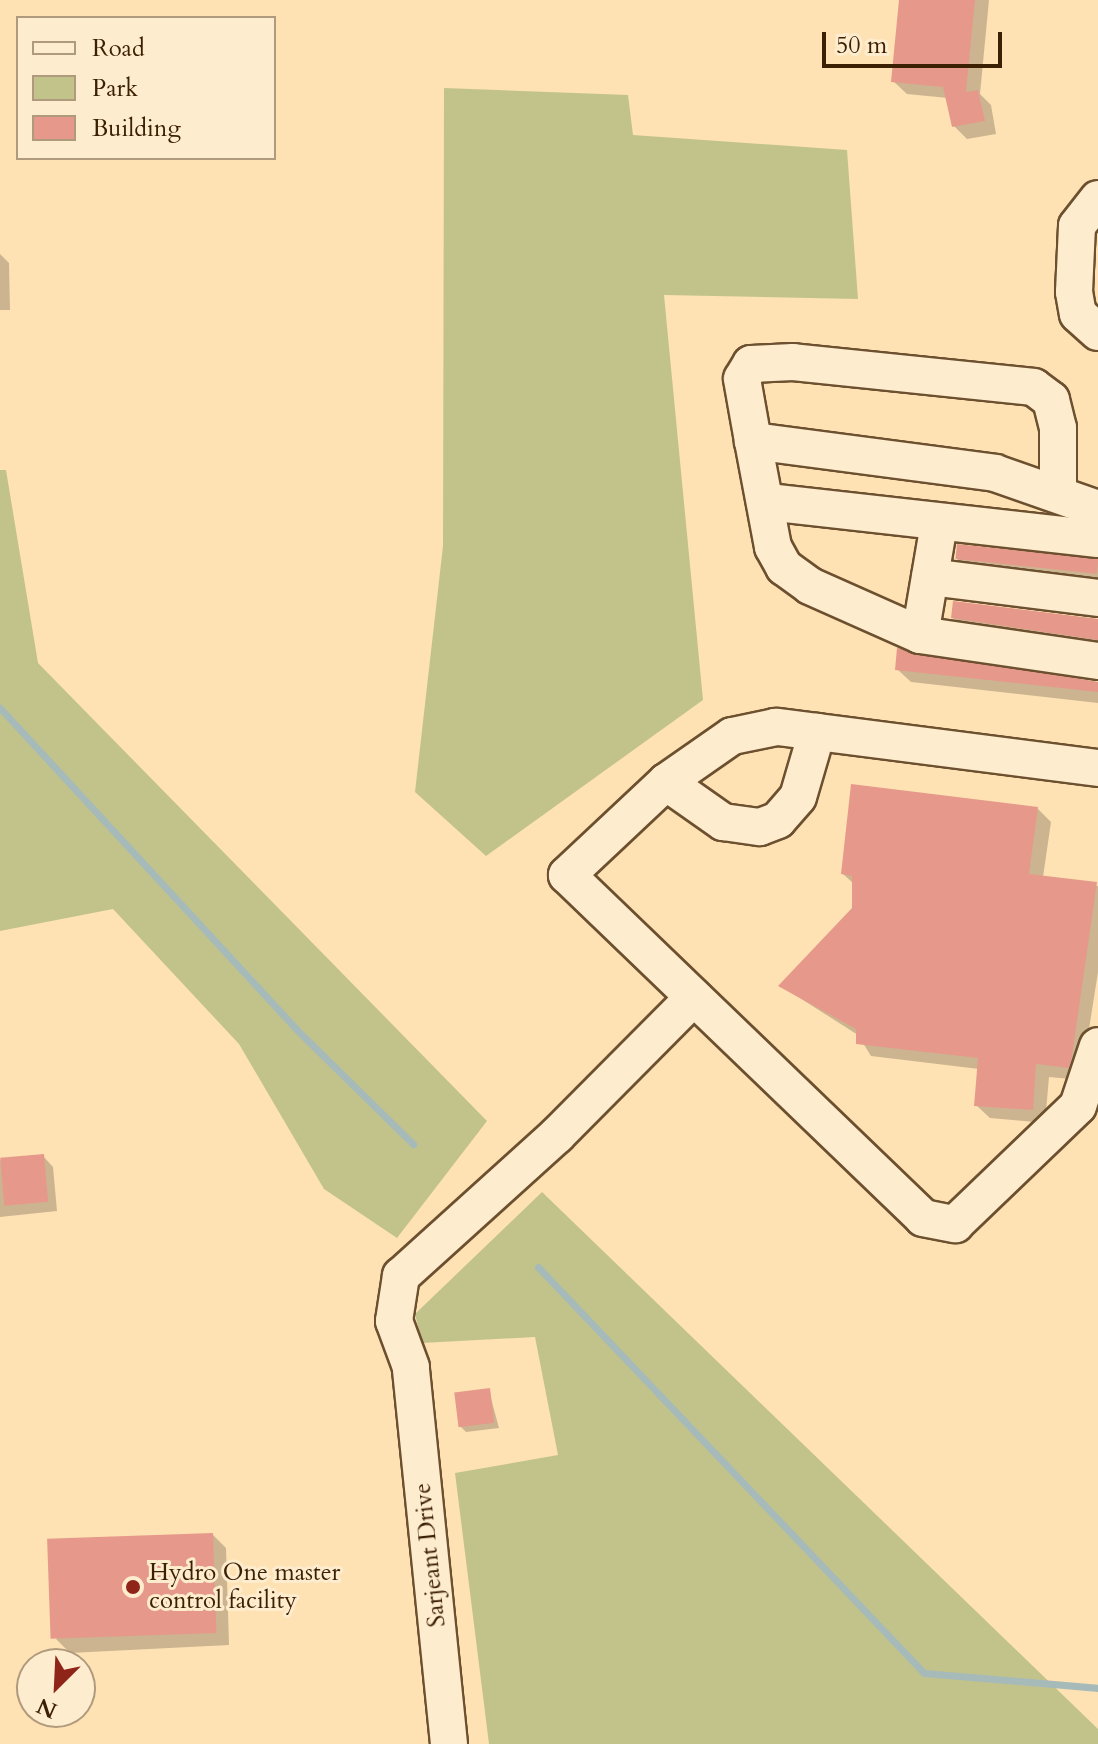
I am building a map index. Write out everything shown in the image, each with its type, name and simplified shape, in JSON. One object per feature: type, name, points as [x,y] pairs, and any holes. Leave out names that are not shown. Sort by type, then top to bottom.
[{"type":"street","points":[[1098,199],[1077,226],[1074,292],[1078,314],[1098,332]]},
{"type":"street","points":[[1058,492],[1058,428],[1051,400],[1034,387],[751,364],[742,379],[753,441],[784,567],[863,613],[920,635],[1098,661]]},
{"type":"street","points":[[753,441],[995,473],[1058,492],[1098,509]]},
{"type":"street","points":[[768,502],[939,524],[1098,539]]},
{"type":"street","points":[[920,635],[939,524]]},
{"type":"street","points":[[930,577],[1098,598]]},
{"type":"street","points":[[1098,768],[776,727],[732,736],[666,782],[567,875],[923,1218],[955,1224],[1078,1106],[1098,1046]]},
{"type":"street","points":[[666,782],[723,822],[760,827],[778,820],[798,797],[817,732]]},
{"type":"street","name":"Sarjeant Drive","points":[[449,1744],[411,1367],[394,1321],[401,1276],[557,1135],[694,997]]},
{"type":"green space","points":[[444,88],[628,95],[633,135],[847,150],[858,299],[664,295],[703,700],[486,856],[415,792],[443,546]]},
{"type":"green space","points":[[0,470],[6,470],[38,663],[487,1121],[397,1238],[324,1189],[239,1044],[113,909],[0,931]]},
{"type":"green space","points":[[542,1192],[1098,1729],[1098,1744],[489,1744],[455,1473],[558,1455],[535,1337],[422,1343],[415,1314]]},
{"type":"building","points":[[899,0],[975,0],[966,92],[978,90],[985,121],[952,127],[943,87],[891,82]]},
{"type":"building","points":[[957,544],[1098,559],[1097,574],[955,559]]},
{"type":"building","points":[[953,601],[1098,619],[1098,640],[951,618]]},
{"type":"building","points":[[897,648],[1098,682],[1098,692],[895,670]]},
{"type":"building","points":[[851,784],[1038,807],[1029,874],[1097,882],[1069,1068],[1036,1064],[1033,1110],[974,1106],[978,1058],[856,1044],[856,1029],[778,986],[852,908],[852,876],[841,874]]},
{"type":"building","points":[[44,1154],[48,1202],[4,1206],[0,1158]]},
{"type":"building","points":[[490,1388],[494,1423],[459,1427],[454,1392]]},
{"type":"building","name":"Hydro One master control facility","points":[[213,1533],[216,1633],[51,1639],[47,1539]]},
{"type":"waterway","points":[[0,708],[297,1030],[413,1144]]},
{"type":"waterway","points":[[538,1267],[924,1673],[1098,1688]]},
{"type":"place","name":"Hydro One master control facility","points":[[133,1587]]}]
